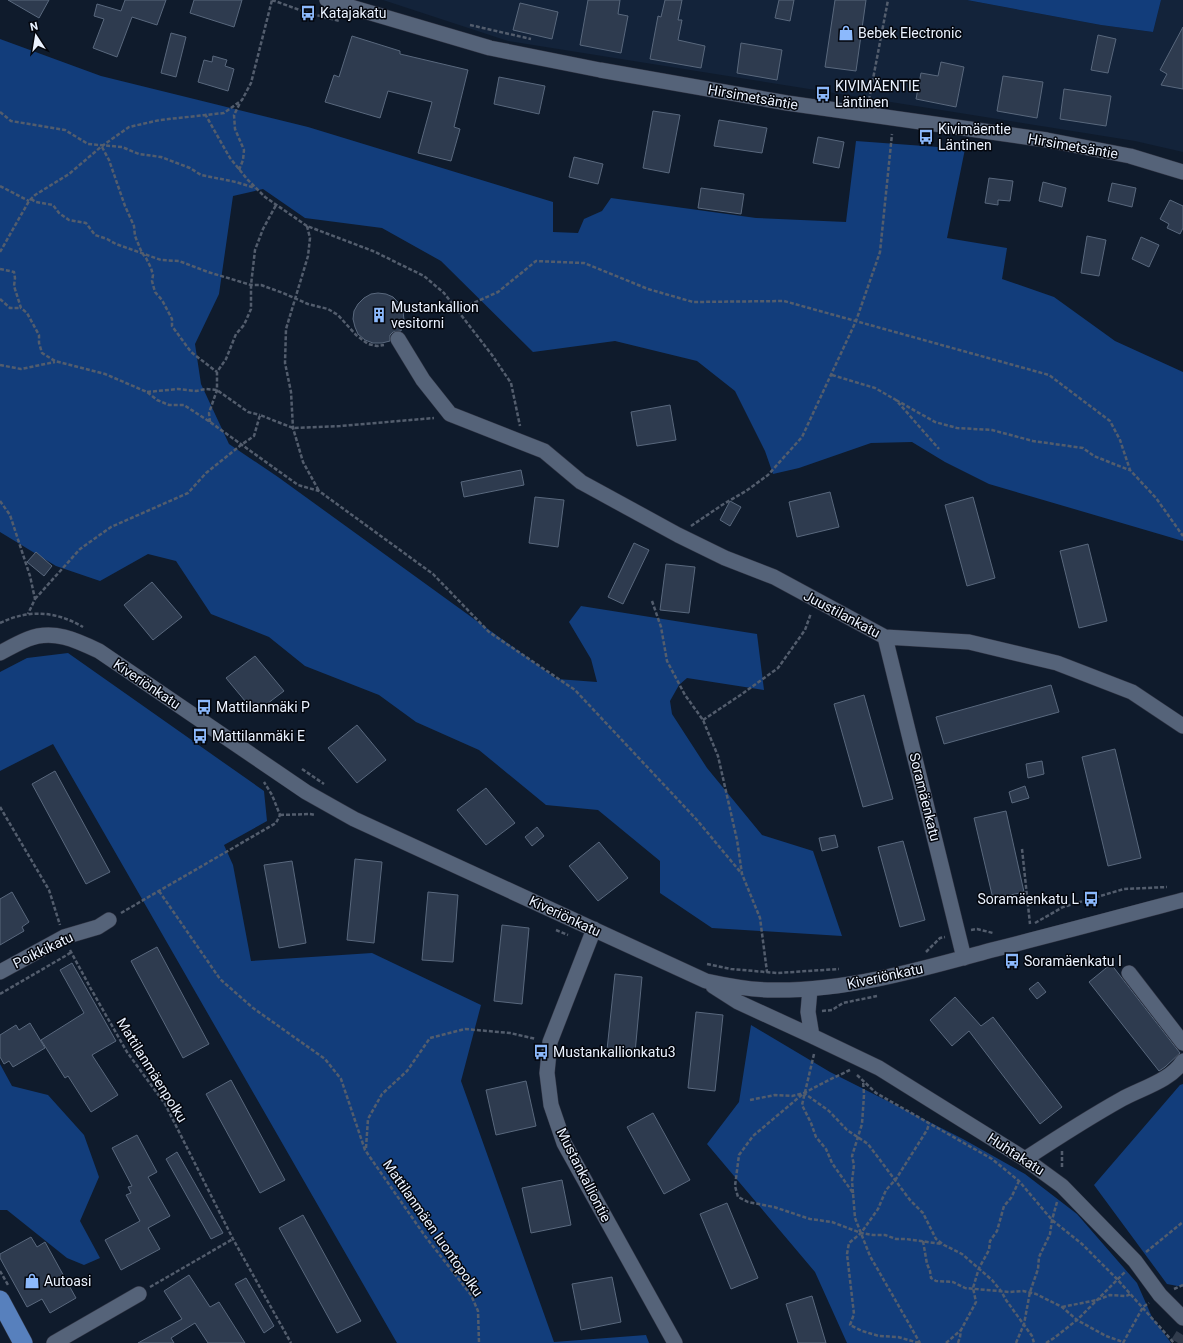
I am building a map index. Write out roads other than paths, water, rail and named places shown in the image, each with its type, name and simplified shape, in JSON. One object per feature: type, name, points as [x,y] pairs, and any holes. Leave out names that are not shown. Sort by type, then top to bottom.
[{"type":"main road","points":[[0,1300],[23,1343]]},
{"type":"street","name":"Hirsimetsäntie","points":[[327,0],[498,50],[600,70],[787,103],[1047,140],[1130,156],[1183,172]]},
{"type":"street","name":"Juustilankatu","points":[[398,340],[423,380],[450,414],[544,451],[582,482],[678,535],[724,558],[774,577],[884,637],[969,642],[1057,663],[1132,692],[1183,726]]},
{"type":"street","name":"Kiveriönkatu","points":[[0,653],[29,638],[41,636],[53,635],[80,642],[99,651],[300,788],[347,816],[706,981],[732,986],[769,990],[810,989],[850,984],[910,972],[1183,900]]},
{"type":"street","name":"Soramäenkatu","points":[[884,637],[964,958]]},
{"type":"street","name":"Poikkikatu","points":[[0,972],[64,937],[98,927],[109,920]]},
{"type":"street","name":"Mustankalliontie","points":[[594,929],[550,1042],[547,1073],[551,1105],[564,1143],[675,1343]]},
{"type":"street","points":[[1129,973],[1183,1043]]},
{"type":"street","name":"Huhtakatu","points":[[706,981],[738,1002],[878,1068],[1025,1159],[1062,1186],[1135,1261],[1160,1295],[1183,1318]]},
{"type":"street","points":[[810,989],[808,1012],[812,1036]]},
{"type":"street","points":[[1025,1159],[1121,1100],[1164,1078],[1178,1068],[1183,1061]]},
{"type":"street","points":[[54,1343],[138,1294]]},
{"type":"tunnel","points":[[1178,1343],[1183,1335]]},
{"type":"place","name":"Katajakatu","points":[[308,13]]},
{"type":"place","name":"Bebek Electronic","points":[[846,33]]},
{"type":"place","name":"KIVIMÄENTIE Läntinen","points":[[823,94]]},
{"type":"place","name":"Kivimäentie Läntinen","points":[[926,137]]},
{"type":"place","name":"Mustankallion vesitorni","points":[[379,315]]},
{"type":"place","name":"Mattilanmäki P","points":[[204,707]]},
{"type":"place","name":"Mattilanmäki E","points":[[200,736]]},
{"type":"place","name":"Soramäenkatu L","points":[[1091,899]]},
{"type":"place","name":"Soramäenkatu I","points":[[1012,961]]},
{"type":"place","name":"Mustankallionkatu3","points":[[541,1052]]},
{"type":"place","name":"Autoasi","points":[[32,1281]]}]
